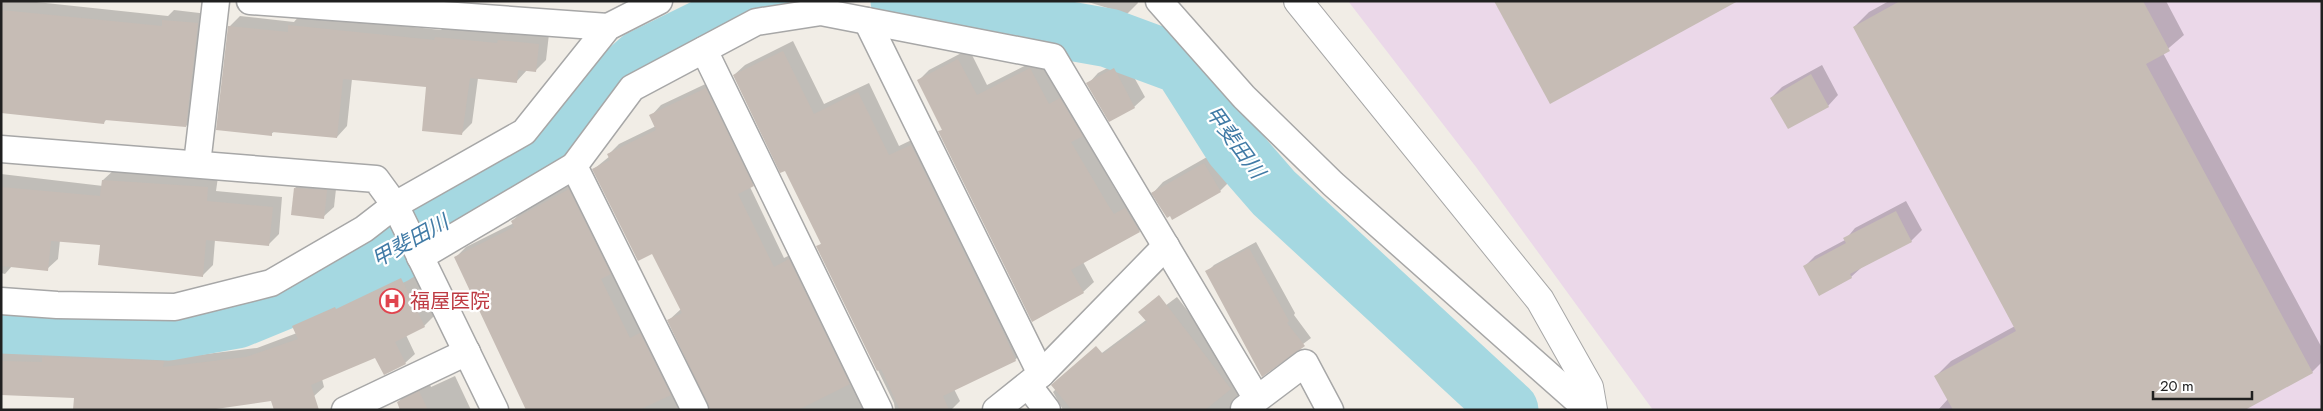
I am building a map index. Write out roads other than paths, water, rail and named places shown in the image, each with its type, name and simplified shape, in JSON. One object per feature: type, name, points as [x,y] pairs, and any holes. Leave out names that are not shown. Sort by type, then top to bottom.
[{"type":"street","points":[[197,164],[216,1]]},
{"type":"street","points":[[250,1],[608,27]]},
{"type":"street","points":[[1,300],[57,305],[175,307],[272,283],[398,210],[524,132],[608,27],[659,1]]},
{"type":"street","points":[[1158,1],[1244,97],[1333,184],[1588,410]]},
{"type":"street","points":[[1298,1],[1540,300],[1589,387],[1593,410]]},
{"type":"street","points":[[418,253],[574,166],[632,88],[756,22],[821,12],[1053,57],[1166,246],[1250,404],[1305,363],[1330,410]]},
{"type":"street","points":[[867,21],[1047,410]]},
{"type":"street","points":[[704,50],[879,410]]},
{"type":"street","points":[[1,149],[376,179],[398,210],[495,410]]},
{"type":"street","points":[[574,166],[694,410]]},
{"type":"street","points":[[996,410],[1034,379],[1166,246]]},
{"type":"street","points":[[345,410],[467,352]]},
{"type":"waterway","name":"甲斐田川","points":[[1,324],[169,331],[237,319],[393,255],[466,209],[504,181],[640,60],[760,1]]},
{"type":"waterway","name":"甲斐田川","points":[[900,1],[1109,38],[1182,65],[1234,147],[1274,193],[1509,410]]},
{"type":"place","name":"福屋医院","points":[[392,301]]}]
